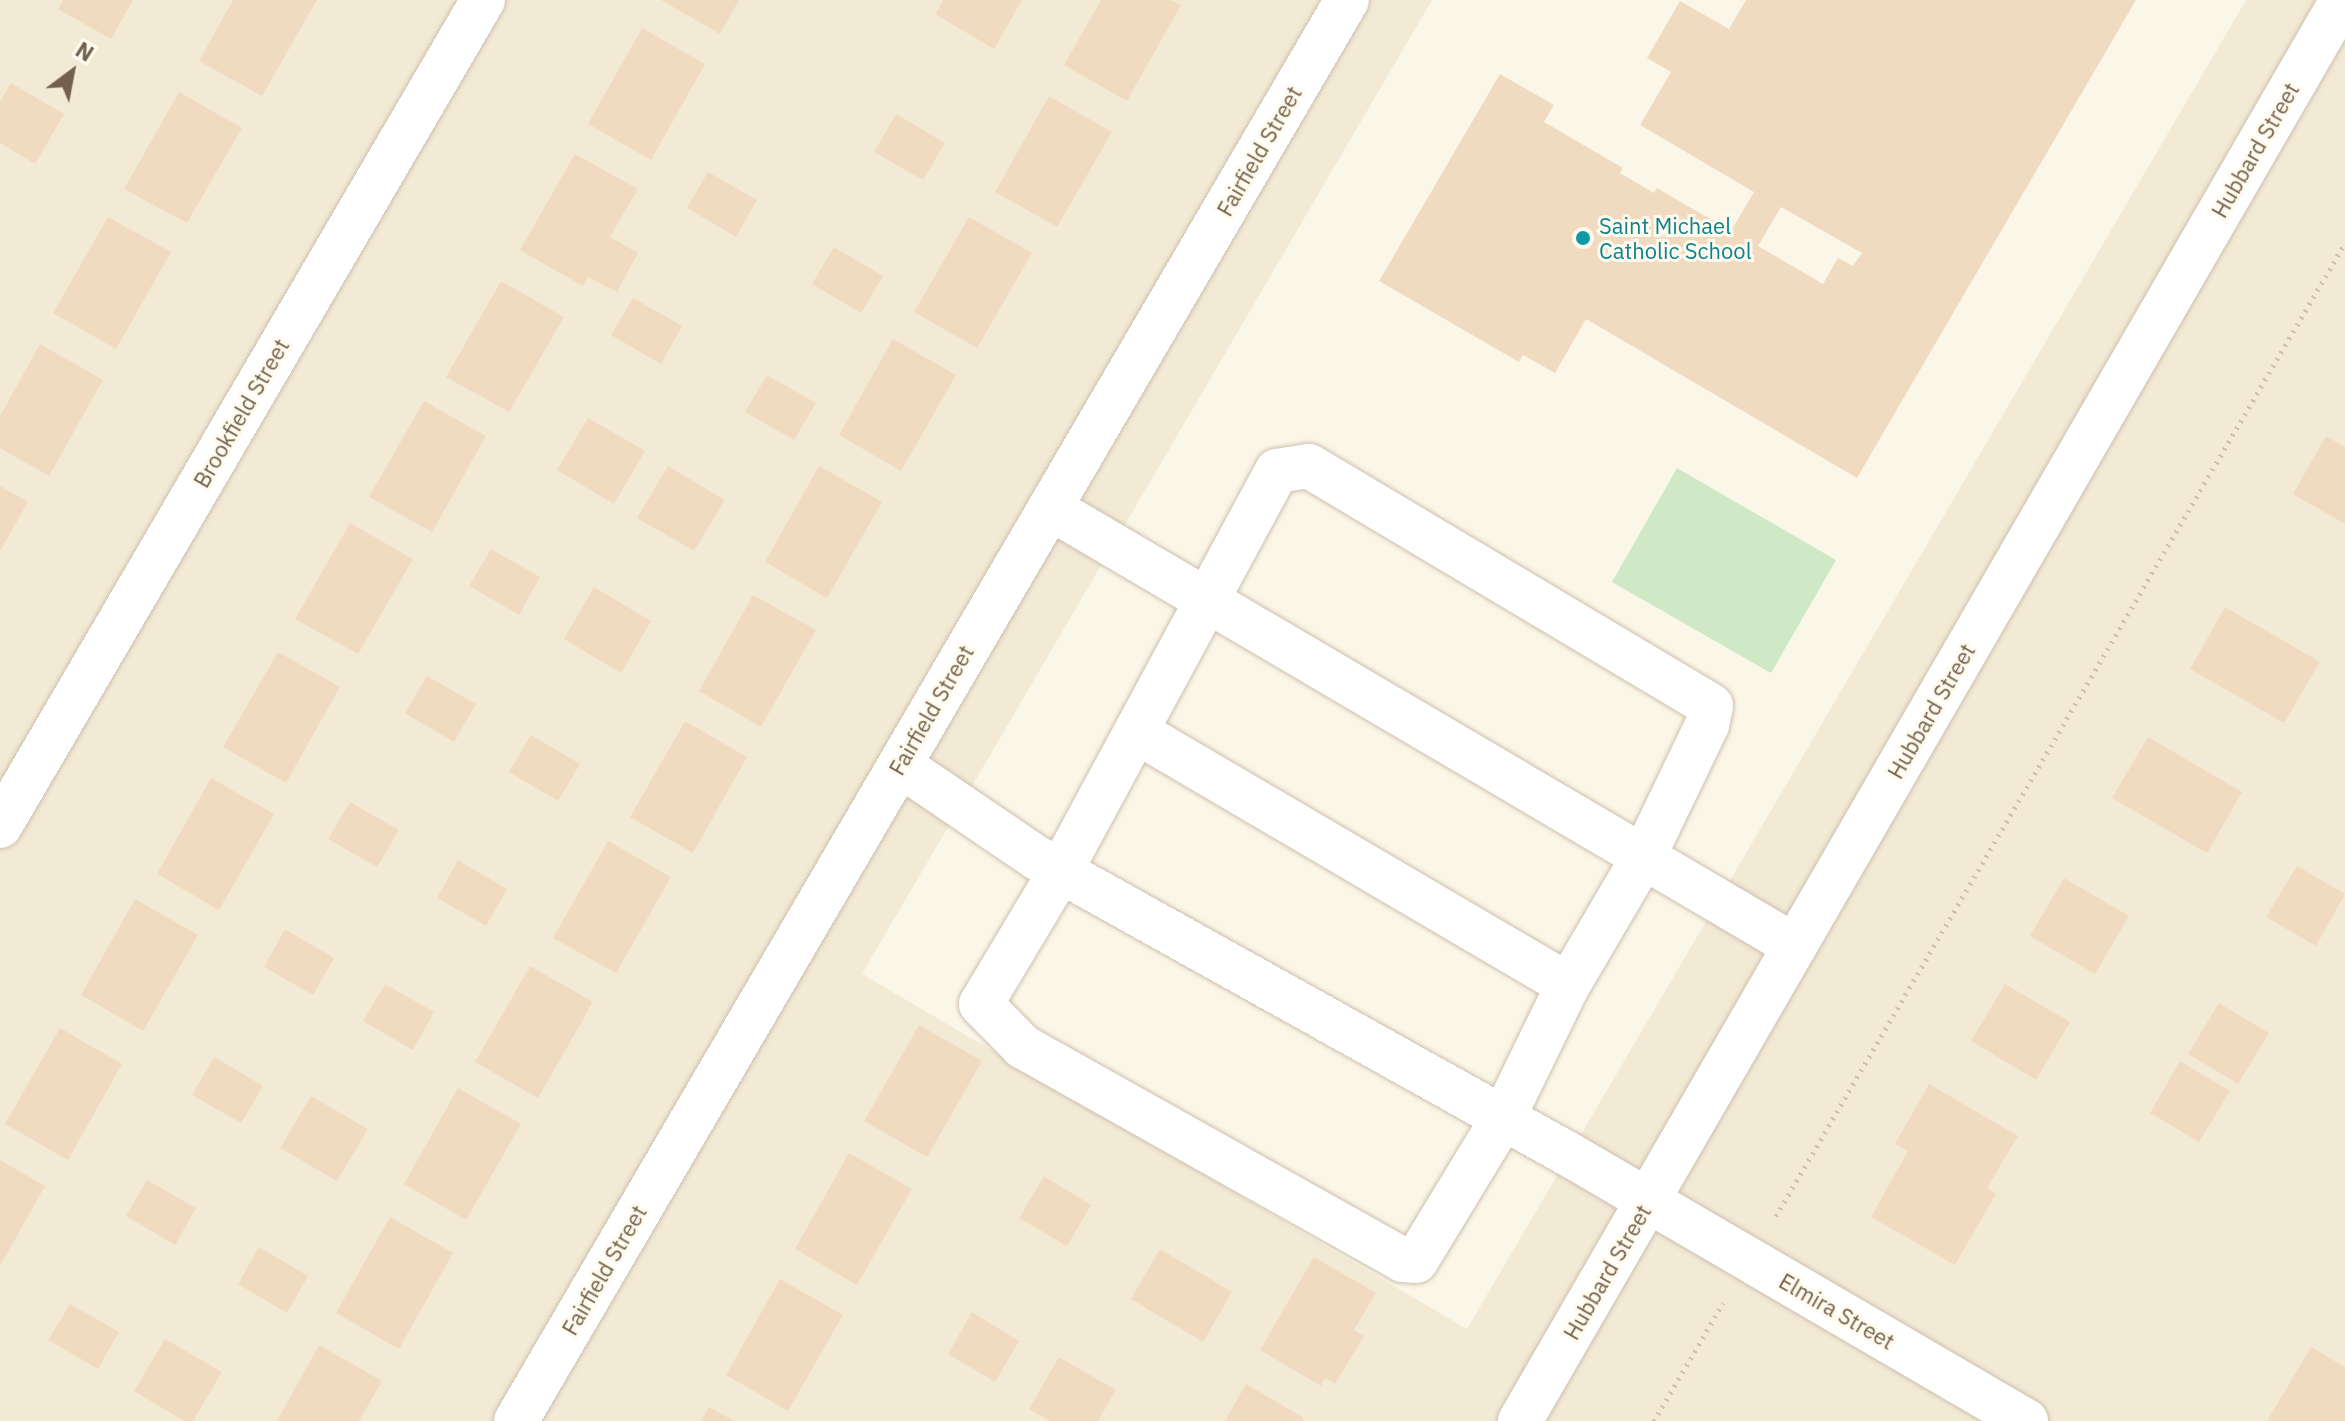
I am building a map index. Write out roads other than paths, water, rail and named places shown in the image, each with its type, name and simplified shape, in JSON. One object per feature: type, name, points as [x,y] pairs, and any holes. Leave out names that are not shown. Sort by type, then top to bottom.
[{"type":"street","name":"Brookfield Street","points":[[0,826],[483,0]]},
{"type":"street","name":"Fairfield Street","points":[[516,1421],[1347,0]]},
{"type":"street","name":"Hubbard Street","points":[[1520,1421],[2342,0]]},
{"type":"street","points":[[1309,466],[1711,706],[1707,725],[1645,854],[1568,985],[1503,1118],[1416,1261],[1376,1245],[1023,1047],[981,1004],[1060,872],[1208,601],[1277,471],[1309,466]]},
{"type":"street","points":[[1050,508],[1645,854],[1795,946]]},
{"type":"street","points":[[1137,732],[1568,985]]},
{"type":"street","name":"Elmira Street","points":[[900,765],[1060,872],[1503,1118],[2026,1421]]},
{"type":"place","name":"Saint Michael Catholic School","points":[[1583,238]]}]
